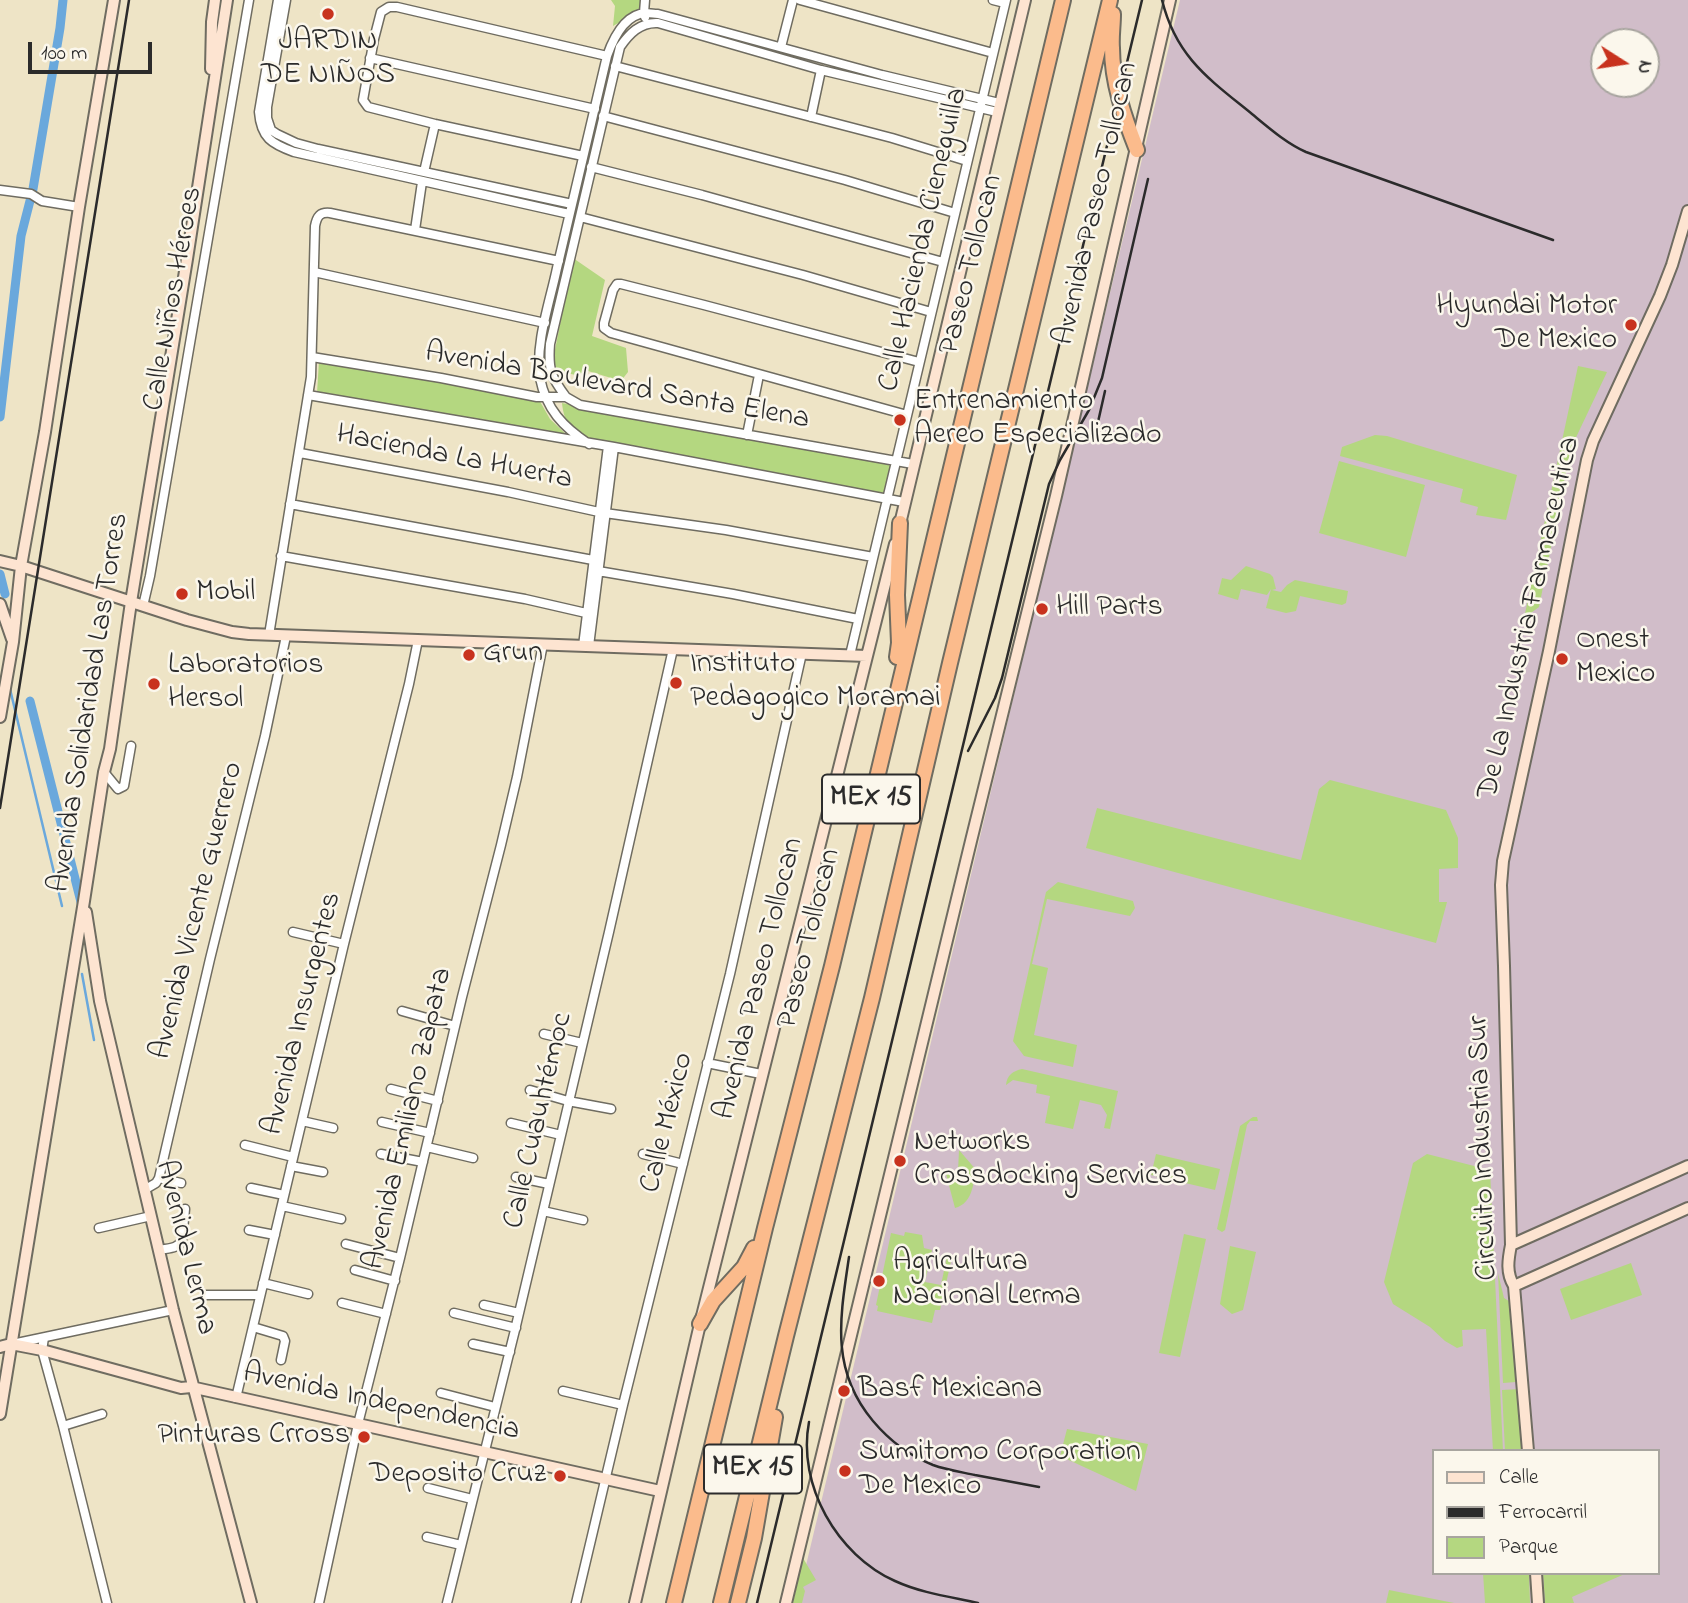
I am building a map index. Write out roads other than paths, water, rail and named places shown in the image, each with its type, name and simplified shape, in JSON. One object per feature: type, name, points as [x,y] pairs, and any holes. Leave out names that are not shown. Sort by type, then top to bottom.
[{"type":"highway","name":"Paseo Tollocan","points":[[675,1601],[765,1228],[832,966],[1063,0]]},
{"type":"highway","points":[[1111,0],[1114,68],[1124,115],[1137,150]]},
{"type":"highway","name":"MEX 15","points":[[721,1603],[872,998],[950,663],[1111,0]]},
{"type":"highway","points":[[894,703],[899,643],[897,594],[900,523]]},
{"type":"highway","points":[[700,1324],[719,1292],[744,1267],[765,1228]]},
{"type":"highway","points":[[738,1603],[756,1525],[781,1384],[786,1336]]},
{"type":"main road","points":[[0,718],[13,642],[21,566],[115,0]]},
{"type":"main road","points":[[212,89],[210,53],[215,0]]},
{"type":"main road","name":"Avenida Solidaridad Las Torres","points":[[0,1414],[5,1345],[110,750],[227,0]]},
{"type":"main road","name":"Avenida Paseo Tollocan","points":[[635,1603],[700,1324],[900,523],[1025,0]]},
{"type":"main road","name":"Avenida Paseo Tollocan","points":[[786,1603],[1056,496],[1170,0]]},
{"type":"main road","name":"De La Industria Farmaceutica","points":[[1501,886],[1506,842],[1549,651],[1587,460],[1593,440],[1672,265],[1688,211]]},
{"type":"main road","points":[[1,561],[232,632],[867,656]]},
{"type":"main road","points":[[0,604],[13,642]]},
{"type":"main road","name":"Circuito Industria Sur","points":[[1501,886],[1511,1245],[1507,1267],[1514,1286],[1528,1449]]},
{"type":"main road","name":"Avenida Lerma","points":[[84,901],[100,1001],[159,1250],[168,1311],[251,1603]]},
{"type":"main road","points":[[1511,1245],[1688,1166]]},
{"type":"main road","points":[[1514,1286],[1688,1208]]},
{"type":"main road","name":"Avenida Independencia","points":[[5,1345],[42,1350],[189,1388],[660,1490]]},
{"type":"main road","points":[[1536,1575],[1538,1603]]},
{"type":"street","name":"Calle Niños Héroes","points":[[143,606],[249,0]]},
{"type":"street","points":[[278,0],[260,112],[261,127],[296,144],[471,192],[569,214]]},
{"type":"street","points":[[268,132],[267,107],[286,0]]},
{"type":"street","points":[[417,11],[420,0]]},
{"type":"street","points":[[645,0],[646,23]]},
{"type":"street","points":[[781,47],[793,0]]},
{"type":"street","points":[[800,0],[993,53]]},
{"type":"street","points":[[993,0],[1005,2]]},
{"type":"street","name":"Calle Hacienda Cieneguilla","points":[[850,655],[1005,2]]},
{"type":"street","points":[[583,156],[368,107],[363,100],[381,12],[389,7],[417,11],[607,56]]},
{"type":"street","points":[[566,397],[552,377],[549,365],[550,344],[591,167],[595,132],[594,109],[607,56],[618,32],[630,21],[644,13],[657,14],[781,47],[881,79],[998,108]]},
{"type":"street","points":[[589,444],[564,426],[552,410],[541,382],[539,354],[583,156],[603,116],[620,47],[625,39],[646,23],[658,23],[821,69],[881,79]]},
{"type":"street","points":[[739,46],[741,36]]},
{"type":"street","points":[[370,58],[594,109]]},
{"type":"street","points":[[615,66],[891,138],[967,161]]},
{"type":"street","points":[[811,117],[821,69]]},
{"type":"street","points":[[603,116],[845,180],[955,214]]},
{"type":"street","points":[[415,230],[435,124]]},
{"type":"street","points":[[591,167],[943,262]]},
{"type":"street","points":[[423,177],[472,182],[572,204]]},
{"type":"street","points":[[471,192],[472,182]]},
{"type":"street","points":[[0,190],[79,207]]},
{"type":"street","points":[[269,635],[308,395],[317,217],[322,213],[330,213],[559,261]]},
{"type":"street","points":[[580,217],[803,275],[931,312]]},
{"type":"street","points":[[314,272],[545,323]]},
{"type":"street","points":[[907,415],[680,353],[606,330],[604,323],[615,287],[621,284],[919,362]]},
{"type":"street","points":[[553,286],[564,288]]},
{"type":"street","name":"Avenida Boulevard Santa Elena","points":[[312,357],[547,398],[566,397],[580,405],[913,464]]},
{"type":"street","points":[[747,435],[760,375]]},
{"type":"street","name":"Avenida Boulevard Santa Elena","points":[[308,395],[611,447],[904,502]]},
{"type":"street","points":[[586,646],[598,571],[599,537],[611,447]]},
{"type":"street","name":"Hacienda La Huerta","points":[[300,453],[602,512],[726,530],[873,556]]},
{"type":"street","points":[[892,475],[909,480]]},
{"type":"street","points":[[290,504],[593,560]]},
{"type":"street","points":[[586,646],[586,612],[599,537]]},
{"type":"street","points":[[281,556],[586,612]]},
{"type":"street","points":[[598,571],[858,619]]},
{"type":"street","name":"Avenida Vicente Guerrero","points":[[159,1178],[265,736],[286,636]]},
{"type":"street","name":"Avenida Insurgentes","points":[[236,1398],[418,640]]},
{"type":"street","name":"Avenida Emiliano Zapata","points":[[318,1603],[358,1424],[514,788],[543,645]]},
{"type":"street","name":"Calle Cuauhtémoc","points":[[447,1603],[516,1328],[673,649]]},
{"type":"street","name":"Calle México","points":[[576,1603],[730,974],[802,653]]},
{"type":"street","points":[[104,772],[118,789],[124,786],[131,746]]},
{"type":"street","points":[[293,932],[344,944]]},
{"type":"street","points":[[402,1011],[455,1026]]},
{"type":"street","points":[[544,1034],[582,1043]]},
{"type":"street","points":[[707,1063],[761,1074]]},
{"type":"street","points":[[391,1089],[438,1101]]},
{"type":"street","points":[[530,1090],[611,1109]]},
{"type":"street","points":[[302,1121],[333,1128]]},
{"type":"street","points":[[382,1122],[430,1133]]},
{"type":"street","points":[[511,1123],[561,1135]]},
{"type":"street","points":[[245,1145],[323,1172]]},
{"type":"street","points":[[427,1147],[473,1158]]},
{"type":"street","points":[[381,1154],[423,1162]]},
{"type":"street","points":[[643,1154],[683,1164]]},
{"type":"street","points":[[516,1177],[549,1184]]},
{"type":"street","points":[[144,1190],[159,1178],[181,1183]]},
{"type":"street","points":[[251,1188],[284,1195]]},
{"type":"street","points":[[282,1206],[341,1219]]},
{"type":"street","points":[[159,1250],[177,1247],[183,1240],[185,1209]]},
{"type":"street","points":[[543,1211],[583,1220]]},
{"type":"street","points":[[99,1228],[150,1216]]},
{"type":"street","points":[[249,1230],[275,1235]]},
{"type":"street","points":[[346,1244],[400,1258]]},
{"type":"street","points":[[355,1270],[395,1281]]},
{"type":"street","points":[[263,1283],[308,1294]]},
{"type":"street","points":[[206,1295],[260,1296]]},
{"type":"street","points":[[342,1303],[386,1314]]},
{"type":"street","points":[[484,1305],[519,1313]]},
{"type":"street","points":[[5,1345],[168,1311]]},
{"type":"street","points":[[454,1313],[516,1328]]},
{"type":"street","points":[[253,1327],[284,1337],[281,1360]]},
{"type":"street","points":[[44,1338],[42,1350],[107,1603]]},
{"type":"street","points":[[473,1344],[510,1352]]},
{"type":"street","points":[[563,1391],[623,1405]]},
{"type":"street","points":[[441,1393],[495,1407]]},
{"type":"street","points":[[63,1426],[102,1414]]},
{"type":"street","points":[[428,1488],[472,1499]]},
{"type":"street","points":[[427,1537],[461,1545]]},
{"type":"waterway","points":[[0,417],[21,236],[33,189],[63,0]]},
{"type":"waterway","points":[[0,574],[5,594]]},
{"type":"waterway","points":[[10,689],[62,906]]},
{"type":"waterway","points":[[30,701],[82,906]]},
{"type":"waterway","points":[[82,974],[94,1040]]},
{"type":"railway","points":[[0,808],[129,0]]},
{"type":"railway","points":[[757,1603],[1142,0]]},
{"type":"railway","points":[[1162,0],[1176,37],[1196,65],[1271,130],[1292,144],[1306,152],[1553,240]]},
{"type":"railway","points":[[968,751],[1002,678],[1049,484],[1089,410],[1102,378],[1148,179]]},
{"type":"railway","points":[[1098,422],[1105,391]]},
{"type":"railway","points":[[849,1257],[841,1322],[844,1363],[859,1402],[873,1421],[900,1447],[933,1465],[1039,1487]]},
{"type":"railway","points":[[809,1422],[809,1470],[816,1493],[839,1536],[855,1554],[874,1569],[905,1585],[978,1603]]},
{"type":"place","name":"JARDIN DE NIÑOS","points":[[328,14]]},
{"type":"place","name":"Hyundai Motor De Mexico","points":[[1631,325]]},
{"type":"place","name":"Entrenamiento Aereo Especializado","points":[[900,420]]},
{"type":"place","name":"Mobil","points":[[182,594]]},
{"type":"place","name":"Hill Parts","points":[[1042,609]]},
{"type":"place","name":"Grun","points":[[469,655]]},
{"type":"place","name":"Onest Mexico","points":[[1562,659]]},
{"type":"place","name":"Instituto Pedagogico Moramai","points":[[676,683]]},
{"type":"place","name":"Laboratorios Hersol","points":[[154,684]]},
{"type":"place","name":"Networks Crossdocking Services","points":[[900,1161]]},
{"type":"place","name":"Agricultura Nacional Lerma","points":[[879,1281]]},
{"type":"place","name":"Basf Mexicana","points":[[844,1391]]},
{"type":"place","name":"Pinturas Crross","points":[[364,1437]]},
{"type":"place","name":"Sumitomo Corporation De Mexico","points":[[845,1471]]},
{"type":"place","name":"Deposito Cruz","points":[[560,1476]]}]
